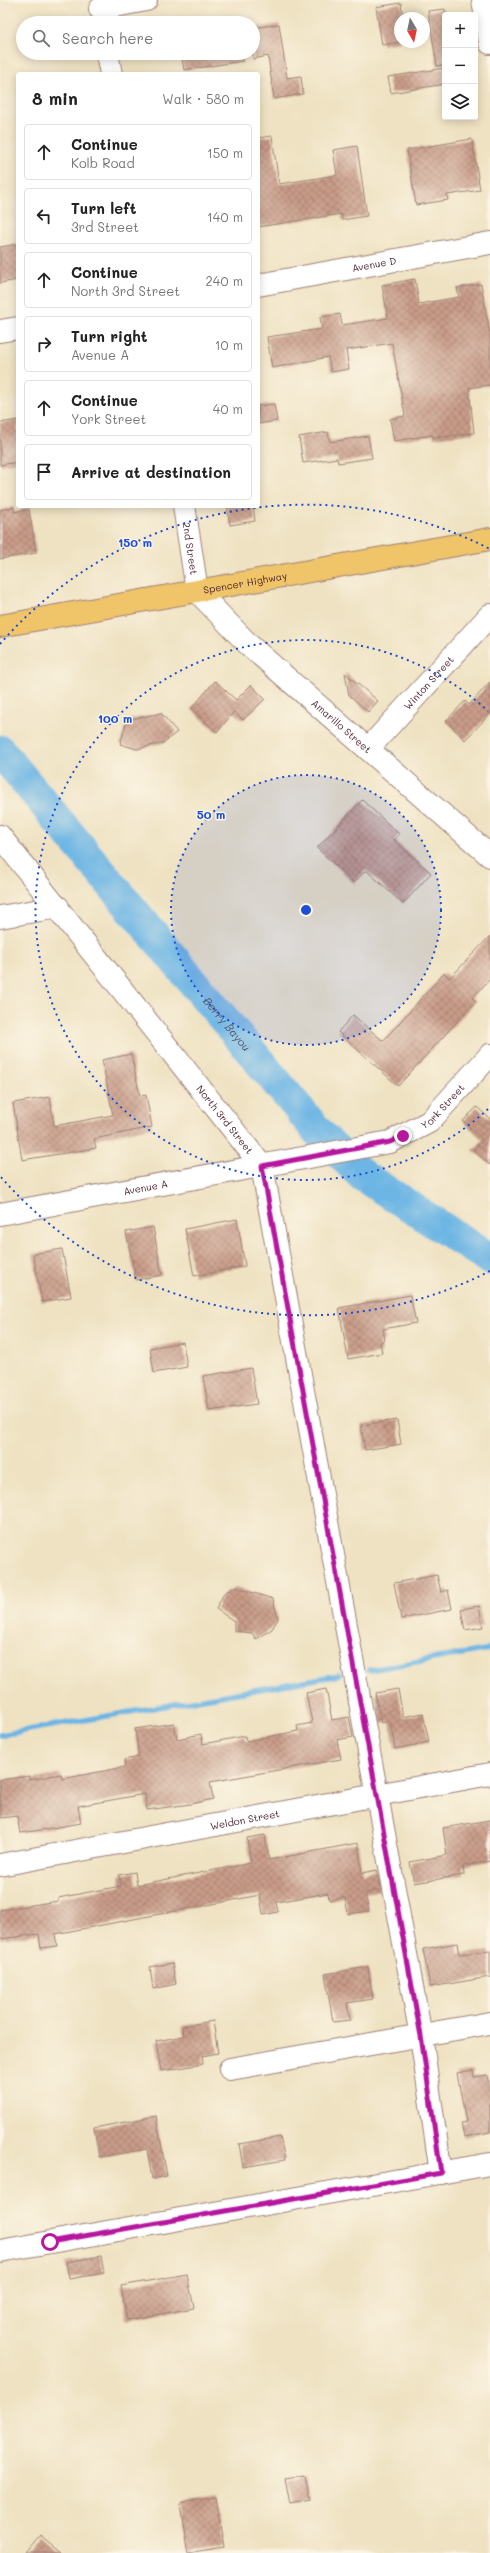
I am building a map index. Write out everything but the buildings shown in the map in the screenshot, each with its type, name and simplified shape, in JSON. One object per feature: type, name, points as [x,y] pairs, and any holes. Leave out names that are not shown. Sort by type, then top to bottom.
[{"type":"main road","name":"Spencer Highway","points":[[0,626],[490,539]]},
{"type":"street","points":[[100,11],[146,0]]},
{"type":"street","points":[[483,0],[490,43]]},
{"type":"street","points":[[108,60],[111,72]]},
{"type":"street","name":"Avenue D","points":[[260,285],[490,243]]},
{"type":"street","points":[[0,331],[16,328]]},
{"type":"street","name":"2nd Street","points":[[184,508],[197,591]]},
{"type":"street","name":"Amarillo Street","points":[[197,591],[249,645],[490,856]]},
{"type":"street","name":"Winton Street","points":[[368,749],[490,615]]},
{"type":"street","name":"North 3rd Street","points":[[0,836],[58,907],[262,1166],[421,2036],[441,2173]]},
{"type":"street","points":[[0,917],[58,907]]},
{"type":"street","name":"York Street","points":[[291,1160],[390,1142],[429,1122],[490,1055]]},
{"type":"street","name":"Avenue A","points":[[0,1214],[291,1160]]},
{"type":"street","name":"Weldon Street","points":[[0,1865],[490,1774]]},
{"type":"street","points":[[230,2069],[490,2023]]},
{"type":"street","points":[[0,2252],[490,2164]]},
{"type":"waterway","name":"Berry Bayou","points":[[0,751],[319,1133],[363,1176],[490,1259]]},
{"type":"waterway","points":[[369,1670],[490,1649]]},
{"type":"waterway","points":[[0,1735],[339,1675]]},
{"type":"route","points":[[50,2242],[441,2173],[421,2036],[262,1166],[390,1142],[403,1136]]}]
